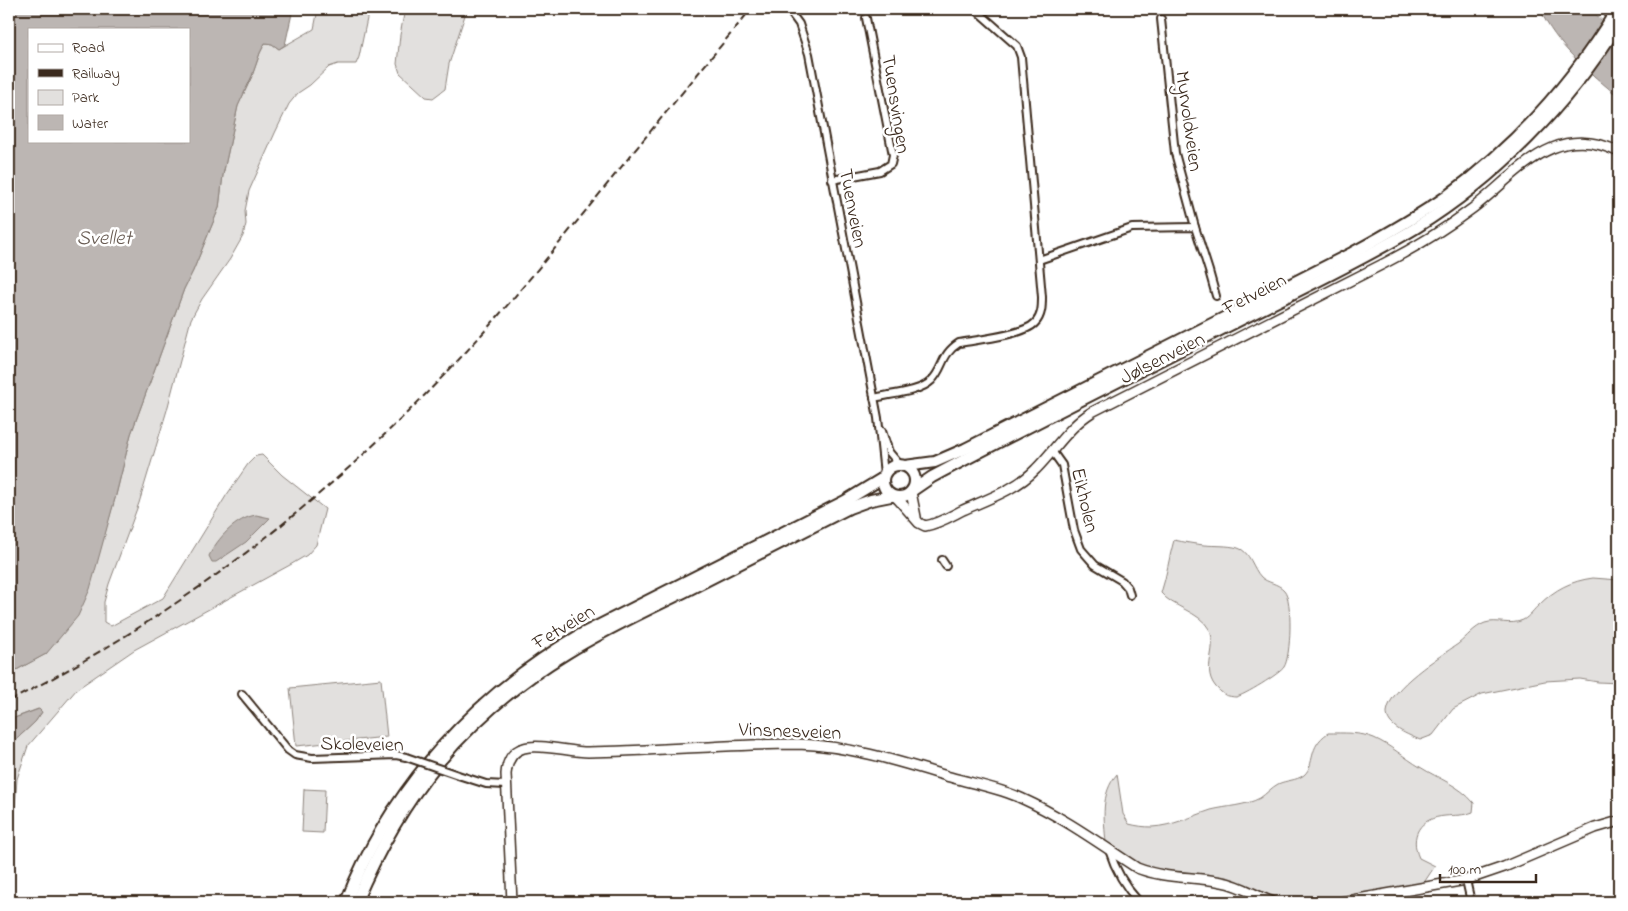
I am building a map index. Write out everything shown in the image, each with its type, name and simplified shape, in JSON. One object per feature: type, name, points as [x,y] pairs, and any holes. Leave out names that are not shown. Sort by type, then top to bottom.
[{"type":"highway","points":[[1575,78],[1617,18]]},
{"type":"highway","name":"Fetveien","points":[[903,466],[927,464],[953,455],[1388,234],[1446,196],[1484,166],[1575,78]]},
{"type":"highway","name":"Fetveien","points":[[912,491],[946,469],[1354,262],[1413,229],[1451,204],[1497,167],[1542,124],[1575,78]]},
{"type":"highway","points":[[903,466],[910,469],[915,477],[915,486],[905,497],[894,497],[884,488],[884,476],[891,467],[903,466]]},
{"type":"highway","name":"Fetveien","points":[[346,902],[375,842],[402,797],[422,770],[458,728],[511,681],[550,653],[580,635],[845,501],[884,476]]},
{"type":"highway","name":"Fetveien","points":[[356,902],[383,846],[419,787],[465,734],[517,688],[568,652],[620,624],[849,508],[871,500],[894,497]]},
{"type":"main road","name":"Jølsenveien","points":[[916,520],[923,526],[931,525],[1006,490],[1029,476],[1076,424],[1096,409],[1419,244],[1473,208],[1528,161],[1545,151],[1560,145],[1584,143],[1600,145],[1619,152]]},
{"type":"main road","points":[[912,491],[916,520]]},
{"type":"main road","points":[[894,497],[916,520]]},
{"type":"main road","name":"Vinsnesveien","points":[[512,902],[506,774],[508,762],[514,753],[526,747],[586,752],[767,744],[825,745],[911,764],[1018,796],[1147,872],[1222,882],[1238,886],[1273,902]]},
{"type":"main road","points":[[1341,902],[1466,880],[1504,867],[1595,828],[1619,821]]},
{"type":"street","name":"Tuenveien","points":[[788,9],[799,24],[809,54],[878,418],[884,476]]},
{"type":"street","points":[[874,398],[920,388],[931,382],[950,348],[959,343],[1018,332],[1034,324],[1040,313],[1042,302],[1039,260],[1021,57],[1017,46],[975,9]]},
{"type":"street","name":"Tuensvingen","points":[[832,180],[880,171],[891,164],[893,155],[866,18]]},
{"type":"street","name":"Myrvoldveien","points":[[1162,19],[1175,152],[1216,296]]},
{"type":"street","points":[[1039,260],[1132,228],[1195,227]]},
{"type":"street","name":"Tuenveien","points":[[878,418],[889,452],[903,466]]},
{"type":"street","name":"Eikholen","points":[[1052,451],[1063,469],[1074,530],[1080,549],[1094,565],[1122,581],[1128,588],[1130,595]]},
{"type":"street","name":"Skoleveien","points":[[242,694],[288,750],[296,755],[312,758],[406,757],[486,784],[506,785]]},
{"type":"street","points":[[1109,850],[1117,870],[1139,902]]},
{"type":"street","points":[[1466,880],[1471,902]]},
{"type":"street","points":[[1180,902],[1191,902]]},
{"type":"green space","points":[[318,9],[369,9],[359,57],[356,64],[338,64],[329,67],[310,85],[298,93],[289,104],[249,191],[243,236],[191,319],[167,410],[139,503],[109,584],[104,602],[104,622],[111,626],[163,598],[226,496],[248,464],[256,456],[262,455],[282,475],[325,509],[316,545],[307,555],[290,565],[134,650],[77,689],[28,746],[17,779],[15,807],[9,807],[9,746],[35,722],[42,712],[38,709],[9,720],[9,674],[46,654],[99,553],[131,434],[184,289],[219,208],[223,175],[238,106],[260,53],[265,43],[272,44],[279,49],[314,29]]},
{"type":"green space","points":[[405,9],[467,9],[449,64],[445,89],[433,98],[426,97],[400,73],[397,64]]},
{"type":"green space","points":[[1174,540],[1200,545],[1238,548],[1246,553],[1261,577],[1282,588],[1287,595],[1290,628],[1288,652],[1284,667],[1269,679],[1240,696],[1225,695],[1216,687],[1211,679],[1209,671],[1212,637],[1205,623],[1161,593]]},
{"type":"green space","points":[[1593,578],[1619,580],[1619,683],[1580,679],[1545,681],[1482,694],[1453,709],[1433,735],[1420,740],[1399,730],[1390,722],[1387,712],[1390,702],[1406,683],[1458,644],[1477,627],[1490,622],[1518,622],[1523,620],[1557,590],[1578,581]]},
{"type":"green space","points":[[381,679],[387,737],[296,746],[290,688]]},
{"type":"green space","points":[[1328,733],[1357,734],[1374,738],[1462,791],[1474,803],[1473,812],[1436,817],[1423,824],[1419,829],[1415,842],[1419,858],[1435,866],[1423,884],[1389,891],[1299,902],[1270,902],[1223,881],[1142,868],[1106,843],[1104,807],[1108,790],[1117,774],[1123,814],[1129,824],[1149,827],[1167,825],[1211,810],[1254,801],[1278,784],[1301,777],[1308,771],[1317,744]]},
{"type":"green space","points":[[304,789],[325,790],[323,833],[302,832]]},
{"type":"water","name":"Svellet","points":[[9,9],[293,9],[285,45],[279,49],[272,44],[265,43],[238,106],[223,175],[219,208],[184,289],[131,434],[90,589],[78,616],[46,654],[9,674]]},
{"type":"water","points":[[1540,9],[1590,9],[1619,37],[1619,97],[1585,68],[1564,46],[1555,35]]},
{"type":"water","points":[[256,515],[270,518],[246,542],[216,562],[212,562],[209,556],[222,536],[241,520]]},
{"type":"water","points":[[39,709],[42,712],[35,722],[9,746],[9,720]]},
{"type":"railway","points":[[9,701],[70,669],[129,634],[242,556],[296,513],[399,421],[466,352],[554,250],[751,9]]}]
